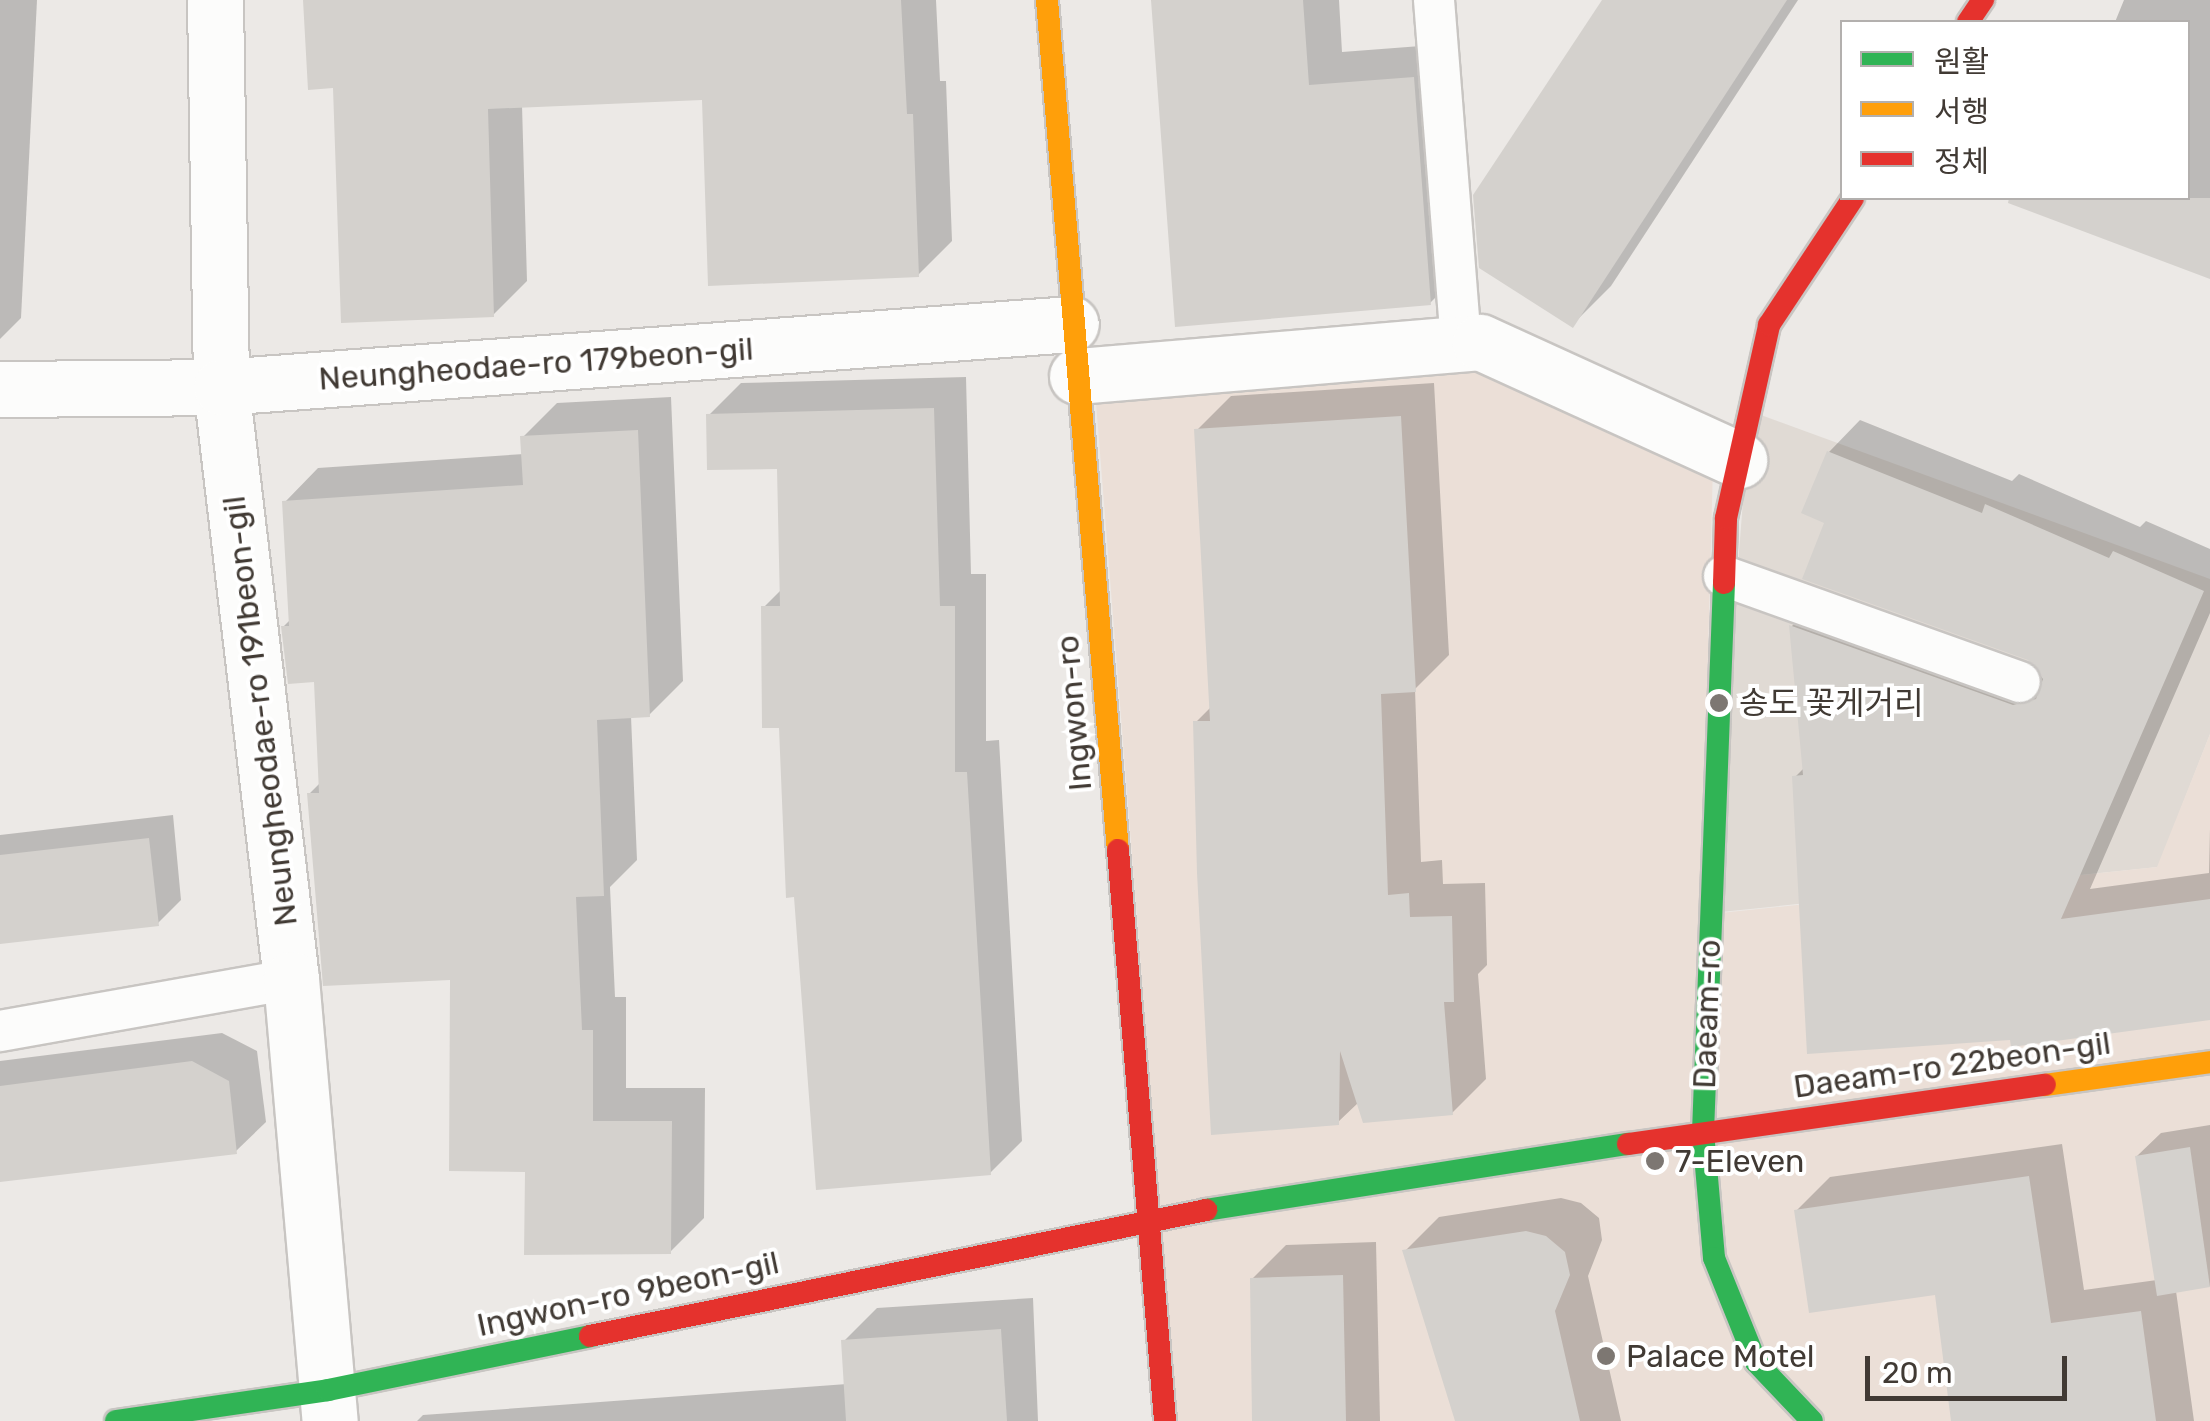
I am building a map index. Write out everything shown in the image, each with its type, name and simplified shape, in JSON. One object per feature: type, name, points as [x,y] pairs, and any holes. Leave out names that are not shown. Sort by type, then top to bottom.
[{"type":"street","name":"Neungheodae-ro 191beon-gil","points":[[215,0],[221,387],[292,979],[329,1405]]},
{"type":"street","name":"Ingwon-ro","points":[[1047,0],[1166,1421]]},
{"type":"street","name":"Daeam-ro","points":[[1812,1421],[1756,1362],[1714,1258],[1703,1132],[1726,518],[1769,325],[1852,200]]},
{"type":"street","name":"Neungheodae-ro 179beon-gil","points":[[0,389],[221,387],[1074,350],[1480,342],[1739,460]]},
{"type":"street","name":"Daeam-ro 22beon-gil","points":[[1151,1219],[1703,1132],[2210,1062]]},
{"type":"street","name":"Ingwon-ro 9beon-gil","points":[[116,1421],[329,1405],[1151,1219]]},
{"type":"lane","points":[[1434,0],[1460,344]]},
{"type":"lane","points":[[1724,576],[2020,682]]},
{"type":"lane","points":[[0,1032],[292,979]]},
{"type":"shaded area","points":[[1478,352],[1713,465],[1701,915],[2157,867],[2210,734],[2210,1421],[1177,1421],[1095,390]]},
{"type":"shaded area","points":[[1750,411],[2210,579],[2210,734],[2158,867],[1711,913]]},
{"type":"building","points":[[303,0],[901,0],[907,114],[913,114],[919,277],[708,286],[702,100],[488,109],[494,317],[341,323],[333,88],[308,90]]},
{"type":"building","points":[[1151,0],[1303,0],[1309,85],[1414,77],[1431,305],[1175,327]]},
{"type":"building","points":[[1602,0],[1787,0],[1573,328],[1479,268],[1473,195]]},
{"type":"building","points":[[2210,198],[2210,279],[2008,203]]},
{"type":"building","points":[[934,408],[940,606],[955,606],[955,772],[967,772],[991,1175],[816,1190],[794,897],[786,898],[779,728],[762,728],[761,606],[780,606],[777,469],[707,470],[706,414]]},
{"type":"building","points":[[1401,416],[1416,692],[1381,694],[1388,895],[1409,893],[1410,917],[1452,916],[1454,1002],[1444,1002],[1453,1115],[1363,1123],[1340,1051],[1339,1125],[1211,1135],[1193,721],[1210,721],[1194,429]]},
{"type":"building","points":[[638,430],[650,717],[597,720],[604,896],[576,897],[582,1030],[593,1030],[593,1121],[672,1121],[671,1254],[524,1255],[525,1172],[449,1171],[450,980],[323,986],[307,793],[319,793],[314,682],[288,684],[281,626],[289,626],[282,501],[523,485],[520,436]]},
{"type":"building","points":[[1827,451],[1982,513],[1985,504],[2109,558],[2113,551],[2204,591],[2061,919],[2210,899],[2210,1020],[2011,1047],[2010,1040],[1807,1054],[1792,776],[1803,775],[1789,625],[2013,705],[2036,699],[2043,679],[2028,660],[1802,579],[1824,523],[1801,513]]},
{"type":"building","points":[[149,838],[159,926],[0,944],[0,855]]},
{"type":"building","points":[[192,1061],[229,1081],[237,1154],[0,1182],[0,1086]]},
{"type":"building","points":[[2190,1147],[2210,1287],[2157,1296],[2135,1156]]},
{"type":"building","points":[[2029,1176],[2051,1323],[2141,1311],[2156,1421],[1951,1421],[1935,1295],[1809,1313],[1794,1210]]},
{"type":"building","points":[[1526,1231],[1546,1236],[1565,1252],[1570,1275],[1555,1311],[1580,1421],[1455,1421],[1402,1250]]},
{"type":"building","points":[[1343,1275],[1346,1421],[1252,1421],[1250,1278]]},
{"type":"building","points":[[1001,1329],[1007,1421],[846,1421],[841,1340]]},
{"type":"traffic: fast","points":[[1724,583],[1703,1132],[1714,1258],[1756,1362],[1812,1421]]},
{"type":"traffic: fast","points":[[1206,1210],[1628,1144]]},
{"type":"traffic: fast","points":[[116,1421],[328,1390],[590,1336]]},
{"type":"traffic: slow","points":[[1047,0],[1118,850]]},
{"type":"traffic: slow","points":[[2045,1085],[2210,1062]]},
{"type":"traffic: jam","points":[[1969,20],[1983,0]]},
{"type":"traffic: jam","points":[[1724,583],[1726,518],[1769,325],[1852,200]]},
{"type":"traffic: jam","points":[[1118,850],[1165,1421]]},
{"type":"traffic: jam","points":[[1628,1144],[2045,1085]]},
{"type":"traffic: jam","points":[[590,1336],[1206,1210]]},
{"type":"place","name":"송도 꽃게거리","points":[[1719,703]]},
{"type":"place","name":"7-Eleven","points":[[1655,1161]]},
{"type":"place","name":"Palace Motel","points":[[1606,1356]]}]
